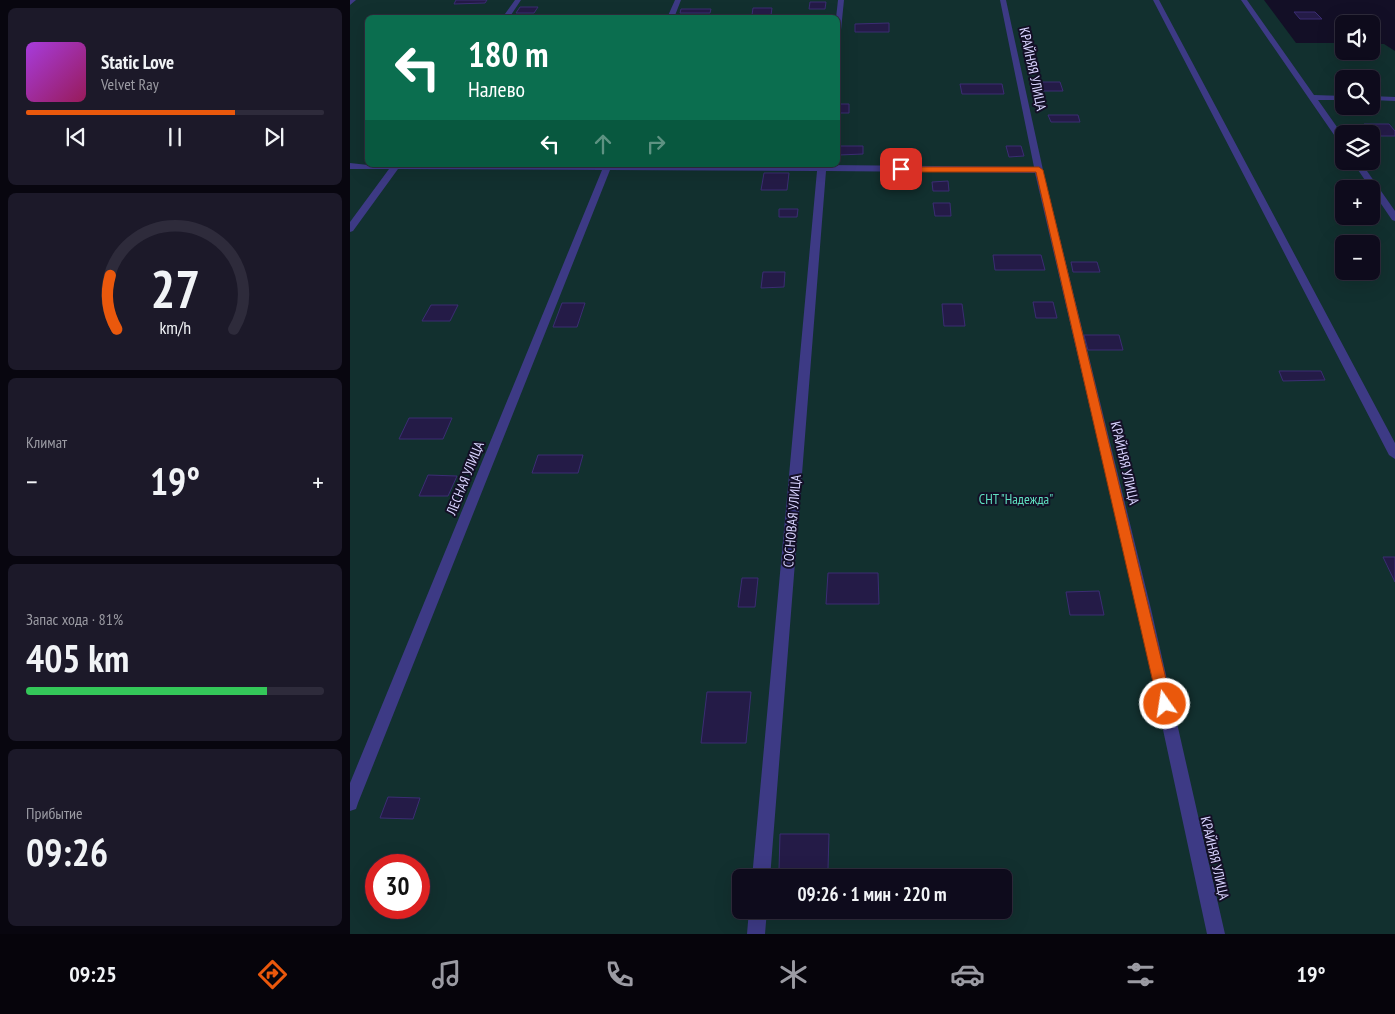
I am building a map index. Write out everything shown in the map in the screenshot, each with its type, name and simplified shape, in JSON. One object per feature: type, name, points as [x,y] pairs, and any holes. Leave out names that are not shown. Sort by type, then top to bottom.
[{"type":"street","points":[[350,3],[354,0]]},
{"type":"street","points":[[507,15],[518,0]]},
{"type":"street","points":[[671,15],[678,0]]},
{"type":"street","points":[[840,15],[841,0]]},
{"type":"street","name":"КРАЙНЯЯ УЛИЦА","points":[[1003,0],[1039,170],[1144,609],[1216,934]]},
{"type":"street","points":[[1156,0],[1395,455]]},
{"type":"street","points":[[1244,0],[1335,130]]},
{"type":"street","points":[[1312,97],[1335,98]]},
{"type":"street","points":[[1380,98],[1395,99]]},
{"type":"street","points":[[350,166],[365,166]]},
{"type":"street","points":[[350,229],[395,167]]},
{"type":"street","points":[[608,167],[1039,170]]},
{"type":"street","name":"ЛЕСНАЯ УЛИЦА","points":[[350,803],[608,167]]},
{"type":"street","name":"СОСНОВАЯ УЛИЦА","points":[[762,869],[822,167]]},
{"type":"street","points":[[1362,170],[1395,218]]},
{"type":"street","points":[[756,934],[757,919]]},
{"type":"green space","name":"СНТ \"Надежда\"","points":[[350,0],[1264,0],[1296,43],[1335,43],[1335,60],[1380,60],[1380,44],[1384,44],[1395,51],[1395,934],[350,934]]},
{"type":"building","points":[[456,0],[487,0],[485,3],[454,4]]},
{"type":"building","points":[[810,2],[826,2],[825,9],[809,9]]},
{"type":"building","points":[[520,7],[538,7],[534,13],[516,13]]},
{"type":"building","points":[[753,8],[772,8],[771,15],[752,15]]},
{"type":"building","points":[[681,9],[711,9],[710,13],[680,13]]},
{"type":"building","points":[[1294,12],[1315,12],[1322,19],[1300,19]]},
{"type":"building","points":[[889,23],[889,32],[855,32],[855,24]]},
{"type":"building","points":[[1036,82],[1060,82],[1063,91],[1038,91]]},
{"type":"building","points":[[960,84],[1002,84],[1004,94],[962,94]]},
{"type":"building","points":[[840,104],[849,104],[849,113],[840,113]]},
{"type":"building","points":[[1048,115],[1078,115],[1080,122],[1051,122]]},
{"type":"building","points":[[1389,124],[1395,131],[1395,136],[1380,136],[1380,125],[1365,125]]},
{"type":"building","points":[[840,146],[863,146],[863,154],[840,155]]},
{"type":"building","points":[[1006,146],[1021,146],[1024,156],[1009,157]]},
{"type":"building","points":[[764,173],[789,173],[787,190],[761,190]]},
{"type":"building","points":[[948,181],[949,191],[933,191],[932,182]]},
{"type":"building","points":[[933,203],[950,203],[951,216],[935,216]]},
{"type":"building","points":[[779,209],[798,209],[797,217],[779,217]]},
{"type":"building","points":[[993,255],[1041,255],[1045,270],[995,270]]},
{"type":"building","points":[[1071,262],[1097,262],[1100,272],[1073,272]]},
{"type":"building","points":[[763,272],[785,272],[784,287],[761,288]]},
{"type":"building","points":[[1033,302],[1053,302],[1057,318],[1036,318]]},
{"type":"building","points":[[562,303],[585,303],[577,327],[553,327]]},
{"type":"building","points":[[942,304],[962,304],[965,326],[944,326]]},
{"type":"building","points":[[431,305],[458,305],[450,321],[422,321]]},
{"type":"building","points":[[1084,335],[1119,335],[1123,350],[1088,350]]},
{"type":"building","points":[[1279,371],[1321,371],[1325,380],[1283,381]]},
{"type":"building","points":[[409,418],[452,418],[443,439],[399,439]]},
{"type":"building","points":[[538,455],[583,455],[578,473],[532,473]]},
{"type":"building","points":[[428,475],[457,476],[448,496],[419,496]]},
{"type":"building","points":[[1383,557],[1395,557],[1395,582]]},
{"type":"building","points":[[828,573],[878,573],[879,604],[826,604]]},
{"type":"building","points":[[742,578],[758,578],[755,607],[738,607]]},
{"type":"building","points":[[1099,591],[1104,615],[1070,615],[1066,592]]},
{"type":"building","points":[[707,692],[751,692],[746,743],[701,743]]},
{"type":"building","points":[[388,797],[420,798],[413,819],[380,818]]},
{"type":"building","points":[[780,834],[829,834],[828,869],[779,869]]},
{"type":"route","points":[[901,169],[1039,170],[1165,704]]}]
